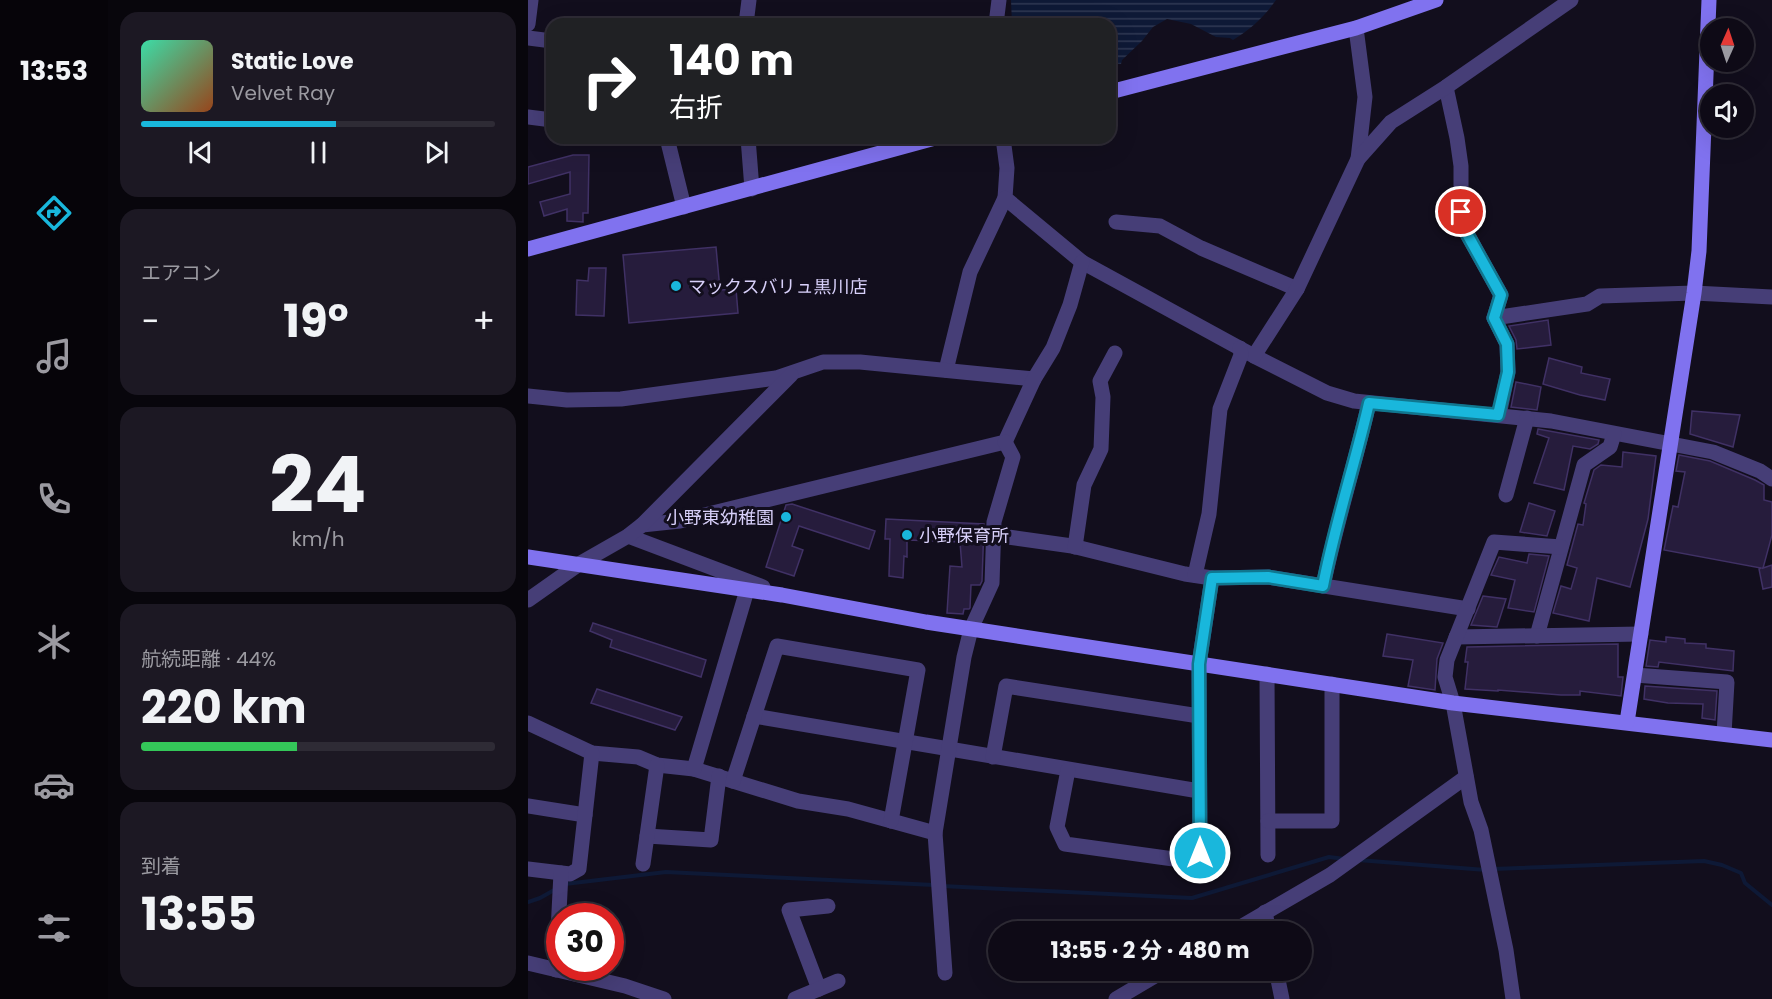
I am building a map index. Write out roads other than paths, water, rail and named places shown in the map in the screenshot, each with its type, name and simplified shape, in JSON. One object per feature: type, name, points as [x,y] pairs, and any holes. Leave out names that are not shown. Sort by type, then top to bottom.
[{"type":"street","points":[[528,24],[531,0]]},
{"type":"street","points":[[748,18],[749,0]]},
{"type":"street","points":[[997,18],[999,0]]},
{"type":"street","points":[[1116,90],[1356,28],[1436,0]]},
{"type":"street","points":[[1254,356],[1297,289],[1358,159],[1391,122],[1446,87],[1571,0]]},
{"type":"street","points":[[1628,722],[1699,251],[1709,0]]},
{"type":"street","points":[[1356,28],[1365,97],[1358,159]]},
{"type":"street","points":[[528,38],[546,40]]},
{"type":"street","points":[[1446,87],[1461,166],[1461,212],[1466,232],[1501,295],[1494,318],[1507,344],[1508,372],[1498,415]]},
{"type":"street","points":[[528,117],[546,119]]},
{"type":"street","points":[[668,144],[684,207]]},
{"type":"street","points":[[748,144],[752,189]]},
{"type":"street","points":[[528,249],[913,144]]},
{"type":"street","points":[[946,370],[969,272],[1005,198],[1007,168],[1004,144]]},
{"type":"street","points":[[1005,198],[1082,262],[1327,393],[1369,403],[1551,421],[1670,443],[1713,452],[1760,471],[1772,479]]},
{"type":"street","points":[[1116,222],[1160,226],[1201,248],[1297,289]]},
{"type":"street","points":[[1005,442],[1034,379],[1053,348],[1070,305],[1082,262]]},
{"type":"street","points":[[1494,318],[1587,304],[1600,296],[1694,293],[1772,297]]},
{"type":"street","points":[[1195,575],[1209,514],[1220,409],[1241,355],[1240,348]]},
{"type":"street","points":[[1075,547],[1084,485],[1101,449],[1103,397],[1100,381],[1115,353]]},
{"type":"street","points":[[528,396],[567,400],[621,399],[776,378],[823,362],[860,362],[1034,379]]},
{"type":"street","points":[[528,600],[579,564],[628,536],[642,525],[795,371]]},
{"type":"street","points":[[1323,586],[1333,537],[1356,459],[1369,403]]},
{"type":"street","points":[[1506,495],[1527,418]]},
{"type":"street","points":[[1537,636],[1584,465],[1610,447],[1614,434]]},
{"type":"street","points":[[642,525],[680,521],[1005,442]]},
{"type":"street","points":[[945,973],[935,833],[964,657],[971,629],[992,583],[994,522],[1014,457],[1005,442]]},
{"type":"street","points":[[994,534],[1075,547],[1212,578],[1268,577],[1468,609]]},
{"type":"street","points":[[628,536],[782,595]]},
{"type":"street","points":[[1513,999],[1506,950],[1486,852],[1471,802],[1453,703],[1445,677],[1447,660],[1494,542],[1561,547]]},
{"type":"street","points":[[528,557],[782,595],[971,629],[1453,703],[1772,740]]},
{"type":"street","points":[[1068,770],[1057,826],[1065,844],[1188,861],[1200,853],[1199,664],[1212,578]]},
{"type":"street","points":[[694,769],[747,590]]},
{"type":"street","points":[[1456,637],[1641,634]]},
{"type":"street","points":[[647,836],[711,840],[726,779],[754,716],[777,646],[918,670],[891,821]]},
{"type":"street","points":[[1267,674],[1268,855]]},
{"type":"street","points":[[1635,675],[1727,682],[1724,734]]},
{"type":"street","points":[[1268,821],[1332,821],[1332,684]]},
{"type":"street","points":[[993,757],[1006,686],[1199,716]]},
{"type":"street","points":[[754,716],[1199,791]]},
{"type":"street","points":[[528,723],[592,753],[638,757],[657,765],[694,769],[798,801],[848,809],[935,833]]},
{"type":"street","points":[[528,869],[570,874],[579,869],[592,753]]},
{"type":"street","points":[[643,864],[657,765]]},
{"type":"street","points":[[1250,921],[1330,875],[1466,777]]},
{"type":"street","points":[[528,806],[585,814]]},
{"type":"street","points":[[560,903],[561,873]]},
{"type":"street","points":[[819,989],[789,909],[828,906]]},
{"type":"street","points":[[1265,912],[1267,921]]},
{"type":"street","points":[[528,963],[546,968]]},
{"type":"street","points":[[588,981],[622,993],[664,999]]},
{"type":"street","points":[[795,999],[838,981]]},
{"type":"street","points":[[1116,999],[1146,981]]},
{"type":"street","points":[[1278,981],[1282,999]]},
{"type":"water","points":[[1011,0],[1276,0],[1257,22],[1233,40],[1216,37],[1191,24],[1167,19],[1153,27],[1122,60],[1121,64],[1116,64],[1116,18],[1012,18]]},
{"type":"waterway","points":[[942,886],[1192,898],[1329,857],[1345,859]]},
{"type":"waterway","points":[[1358,860],[1486,870]]},
{"type":"waterway","points":[[1493,869],[1704,861],[1741,873],[1745,883],[1772,905]]},
{"type":"waterway","points":[[565,884],[666,872],[934,885]]},
{"type":"waterway","points":[[528,902],[556,889]]},
{"type":"place","name":"マックスバリュ黒川店","points":[[676,286]]},
{"type":"place","name":"小野東幼稚園","points":[[786,517]]},
{"type":"place","name":"小野保育所","points":[[907,535]]}]
